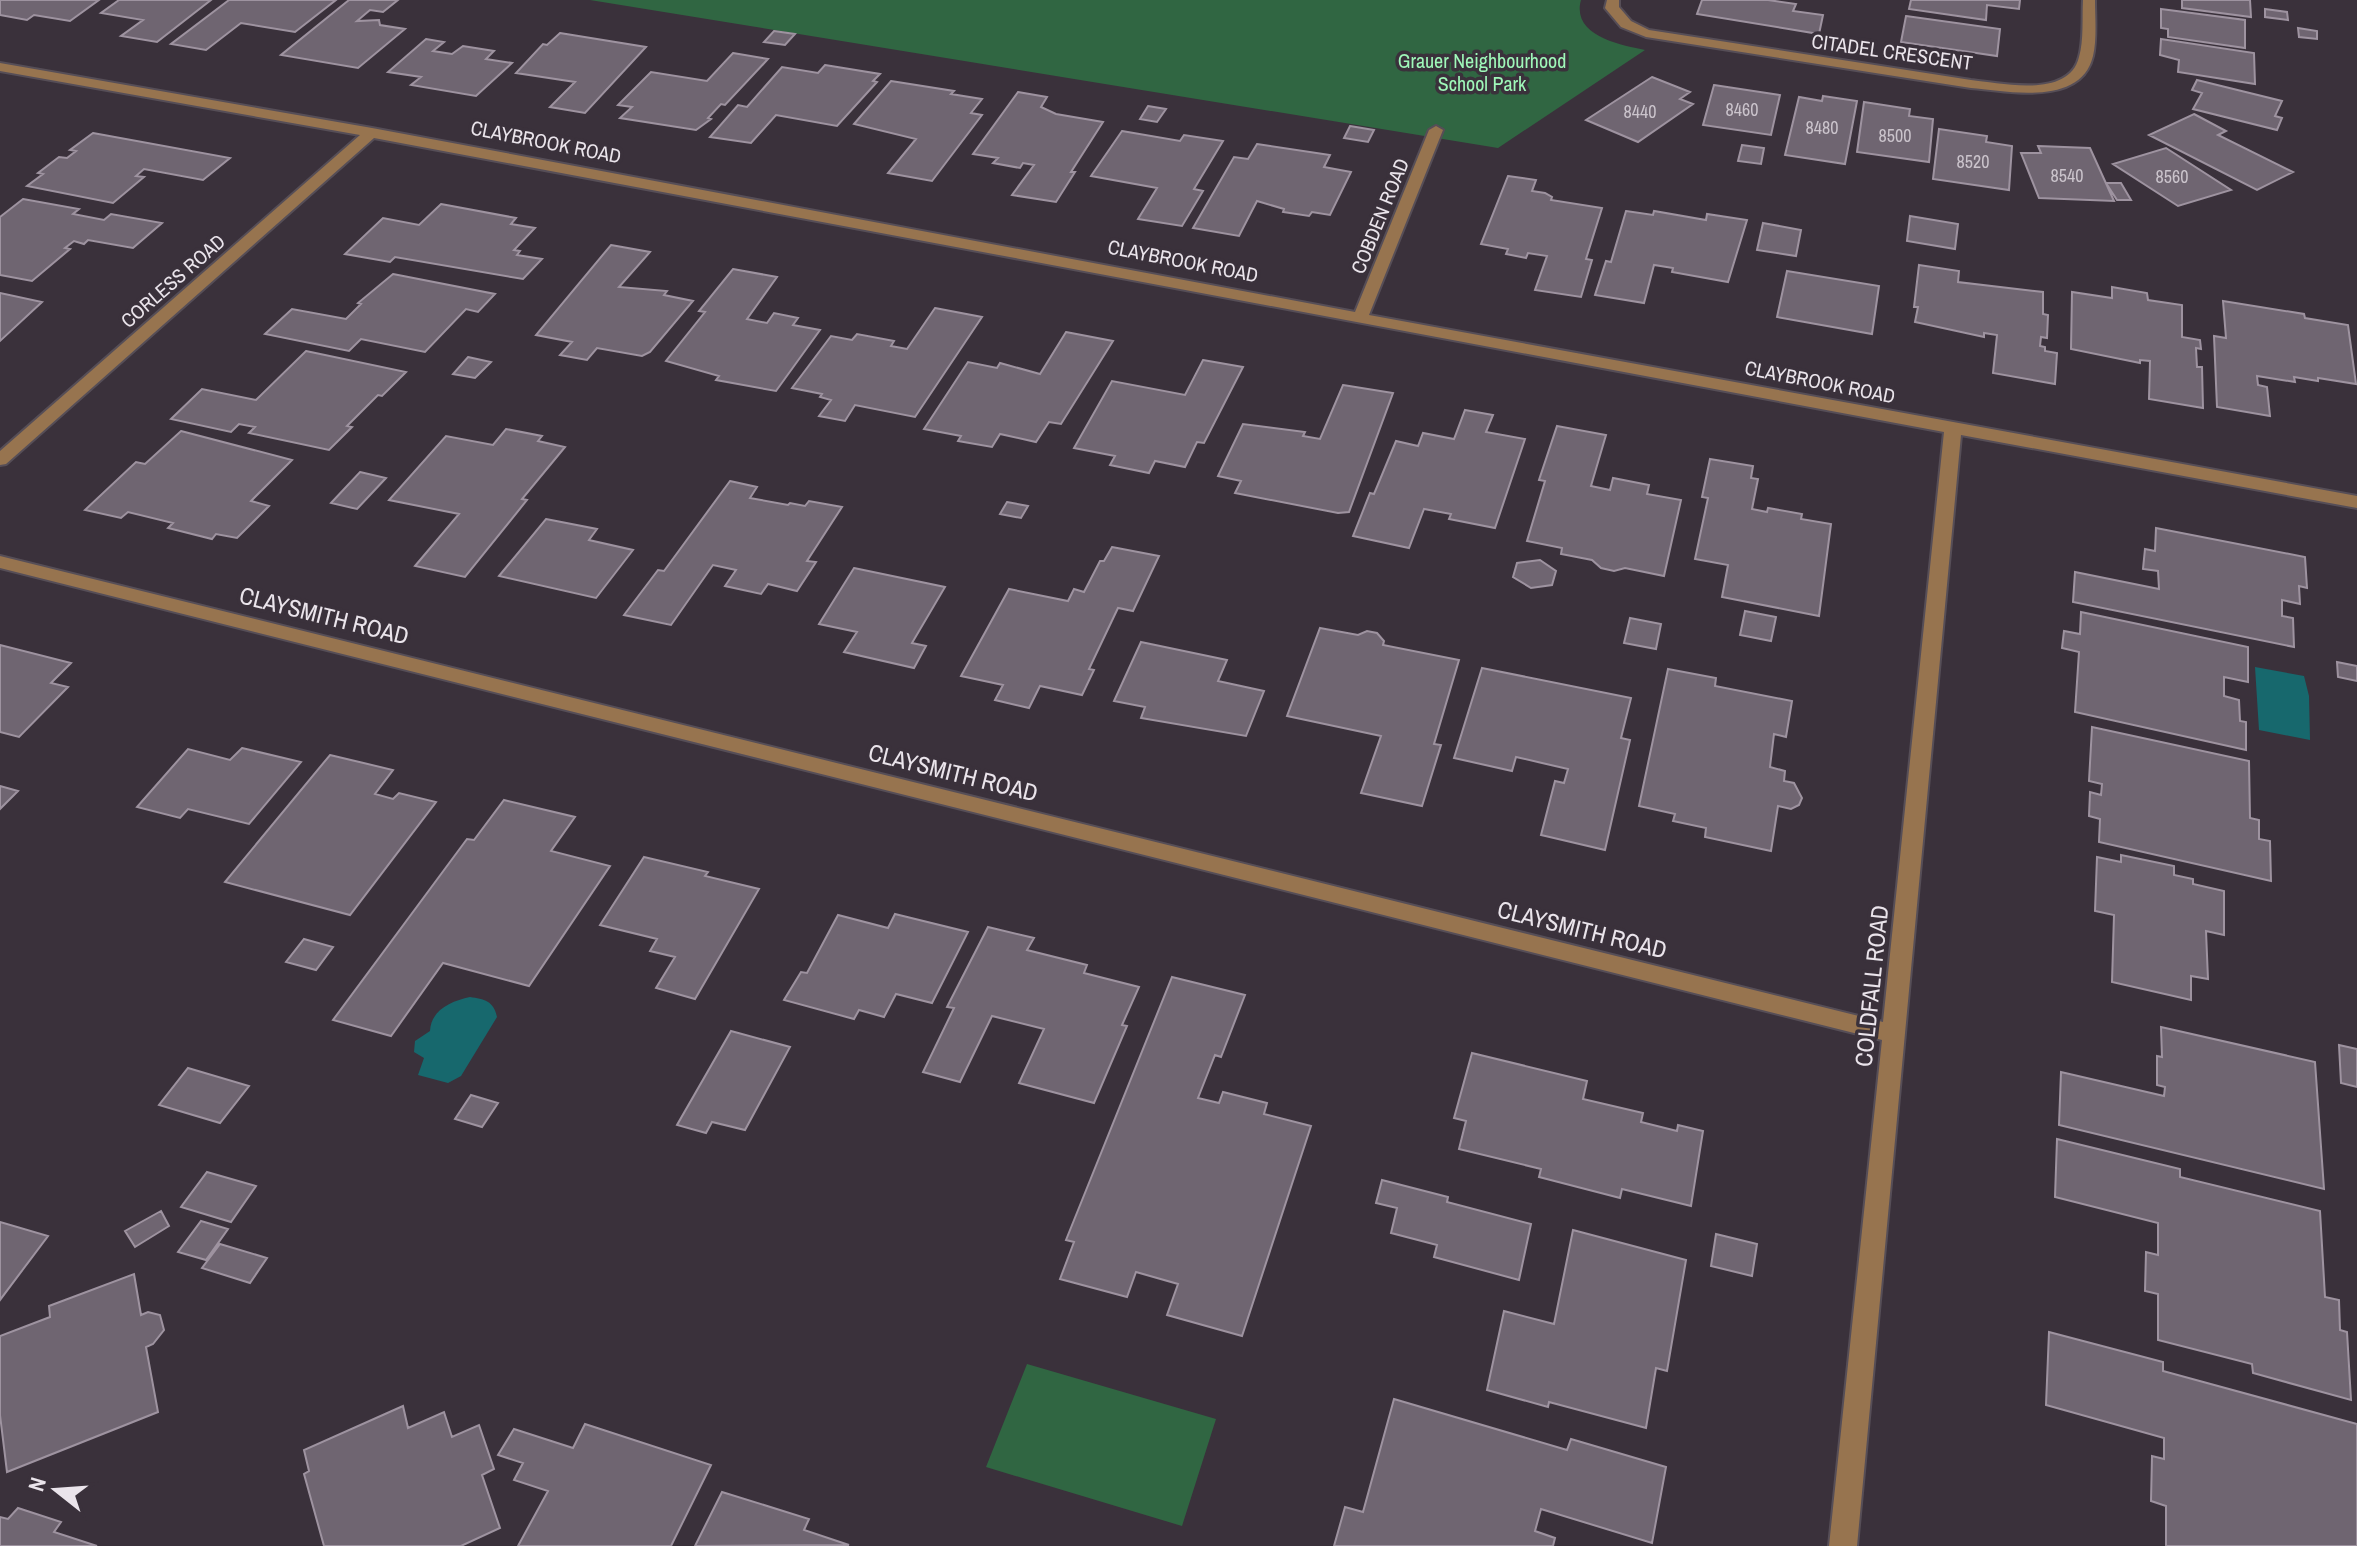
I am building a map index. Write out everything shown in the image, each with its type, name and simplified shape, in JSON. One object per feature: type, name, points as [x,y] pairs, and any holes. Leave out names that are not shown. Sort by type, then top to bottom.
[{"type":"street","name":"CITADEL CRESCENT","points":[[1613,0],[1612,8],[1626,24],[1646,33],[2025,89],[2058,86],[2077,74],[2086,58],[2089,0]]},
{"type":"street","name":"CLAYBROOK ROAD","points":[[0,67],[372,132],[1953,430],[2357,502]]},
{"type":"street","name":"COBDEN ROAD","points":[[1361,316],[1436,130]]},
{"type":"street","name":"CORLESS ROAD","points":[[0,460],[372,132]]},
{"type":"street","name":"COLDFALL ROAD","points":[[1843,1546],[1953,430]]},
{"type":"street","name":"CLAYSMITH ROAD","points":[[0,562],[1894,1034]]},
{"type":"green space","name":"Grauer Neighbourhood School Park","points":[[590,0],[1581,0],[1583,22],[1591,30],[1600,37],[1645,50],[1498,148]]},
{"type":"green space","points":[[1027,1364],[1216,1419],[1182,1526],[986,1467]]},
{"type":"water","points":[[2255,667],[2304,676],[2309,696],[2310,740],[2259,730]]},
{"type":"water","points":[[470,997],[488,1002],[497,1017],[461,1076],[448,1083],[418,1075],[424,1058],[414,1052],[415,1041],[430,1031],[434,1017],[443,1008]]},
{"type":"building","points":[[0,0],[99,0],[70,21],[34,15],[27,20],[0,15]]},
{"type":"building","points":[[119,0],[211,0],[157,42],[121,36],[143,20],[101,13]]},
{"type":"building","points":[[229,0],[336,0],[295,32],[241,23],[206,50],[171,44]]},
{"type":"building","points":[[349,0],[398,0],[383,12],[370,10],[357,21],[379,20],[380,25],[405,29],[358,68],[281,55]]},
{"type":"building","points":[[1702,0],[1768,0],[1796,4],[1793,11],[1823,15],[1819,34],[1697,14]]},
{"type":"building","points":[[1911,0],[2020,0],[2019,9],[1987,5],[1986,20],[1909,9]]},
{"type":"building","points":[[2182,0],[2250,0],[2251,17],[2182,8]]},
{"type":"building","points":[[2161,9],[2245,20],[2245,48],[2168,37],[2168,29],[2161,28]]},
{"type":"building","points":[[2265,9],[2287,12],[2288,20],[2265,17]]},
{"type":"building","points":[[1906,16],[2000,29],[1997,56],[1901,42]]},
{"type":"building","points":[[2298,28],[2317,31],[2317,39],[2299,37]]},
{"type":"building","points":[[774,31],[795,34],[785,45],[764,42]]},
{"type":"building","points":[[560,33],[646,47],[585,113],[550,107],[575,82],[516,73],[543,44],[547,45]]},
{"type":"building","points":[[426,39],[444,42],[433,51],[452,54],[463,46],[494,51],[486,59],[512,63],[476,96],[411,85],[421,77],[388,72]]},
{"type":"building","points":[[2161,39],[2254,53],[2255,84],[2178,72],[2179,60],[2160,55]]},
{"type":"building","points":[[733,53],[768,59],[725,105],[721,104],[708,118],[711,119],[696,130],[620,118],[632,107],[618,105],[651,72],[707,81]]},
{"type":"building","points":[[825,65],[880,74],[873,81],[877,82],[837,126],[776,115],[751,143],[710,137],[738,105],[747,107],[782,67],[818,73]]},
{"type":"building","points":[[1652,77],[1690,92],[1680,99],[1693,104],[1638,142],[1586,120]]},
{"type":"building","points":[[2197,80],[2282,101],[2275,116],[2282,118],[2277,130],[2193,109],[2202,93],[2192,90]]},
{"type":"building","points":[[891,81],[954,91],[951,94],[982,99],[971,113],[982,115],[932,181],[888,173],[916,139],[854,124]]},
{"type":"building","points":[[1714,85],[1780,95],[1771,135],[1703,125]]},
{"type":"building","points":[[1018,92],[1047,97],[1041,107],[1056,114],[1103,122],[1056,202],[1012,195],[1034,165],[1023,163],[1020,168],[993,163],[998,158],[973,154]]},
{"type":"building","points":[[1823,96],[1857,101],[1845,164],[1785,155],[1799,97],[1822,101]]},
{"type":"building","points":[[1864,102],[1910,109],[1909,116],[1933,119],[1929,162],[1857,152]]},
{"type":"building","points":[[1148,106],[1166,109],[1157,122],[1140,119]]},
{"type":"building","points":[[2194,114],[2226,131],[2218,135],[2293,172],[2257,190],[2149,135]]},
{"type":"building","points":[[1350,126],[1374,130],[1368,142],[1344,138]]},
{"type":"building","points":[[1939,129],[1987,136],[1986,142],[2012,146],[2009,190],[1933,179]]},
{"type":"building","points":[[1122,131],[1180,141],[1184,135],[1223,141],[1194,189],[1203,191],[1182,226],[1138,219],[1157,188],[1091,176]]},
{"type":"building","points":[[93,133],[230,158],[203,180],[144,169],[136,176],[144,177],[113,203],[27,186],[59,157],[67,158],[76,151],[70,150]]},
{"type":"building","points":[[1257,144],[1330,155],[1324,167],[1351,172],[1330,215],[1283,212],[1284,209],[1257,201],[1239,236],[1193,228],[1234,157],[1248,159]]},
{"type":"building","points":[[1742,145],[1764,148],[1761,164],[1738,161]]},
{"type":"building","points":[[2038,146],[2090,148],[2114,201],[2039,198],[2021,153],[2041,153]]},
{"type":"building","points":[[2166,148],[2231,190],[2178,206],[2113,164]]},
{"type":"building","points":[[1508,176],[1536,180],[1532,191],[1545,193],[1552,197],[1551,200],[1602,208],[1586,259],[1592,260],[1581,297],[1535,290],[1547,256],[1528,253],[1526,258],[1506,254],[1508,249],[1481,244]]},
{"type":"building","points":[[2106,183],[2121,183],[2131,200],[2117,200]]},
{"type":"building","points":[[23,199],[79,209],[73,214],[104,220],[111,214],[162,223],[133,248],[88,240],[84,244],[74,241],[65,248],[70,249],[32,281],[0,275],[0,217]]},
{"type":"building","points":[[441,204],[516,218],[511,224],[535,228],[514,250],[520,251],[517,255],[542,259],[523,279],[395,257],[390,262],[345,254],[383,218],[419,225]]},
{"type":"building","points":[[1626,211],[1653,215],[1654,211],[1706,220],[1707,214],[1747,220],[1728,282],[1672,272],[1673,268],[1654,265],[1644,303],[1595,295],[1606,261],[1611,262]]},
{"type":"building","points":[[1910,216],[1958,224],[1955,249],[1907,241]]},
{"type":"building","points":[[1763,223],[1801,230],[1796,256],[1757,250]]},
{"type":"building","points":[[611,245],[650,252],[619,287],[667,291],[664,295],[693,301],[650,352],[642,356],[597,348],[587,360],[560,355],[572,342],[536,335]]},
{"type":"building","points":[[1919,265],[1959,271],[1958,282],[2043,292],[2043,314],[2048,315],[2047,338],[2041,337],[2040,346],[2045,347],[2045,351],[2057,353],[2055,384],[1993,373],[1997,335],[1984,333],[1984,337],[1915,322]]},
{"type":"building","points":[[733,269],[777,277],[747,319],[767,323],[774,313],[798,318],[793,325],[820,330],[776,391],[716,380],[719,376],[666,361],[705,312],[699,311]]},
{"type":"building","points":[[1787,271],[1879,286],[1872,334],[1777,317]]},
{"type":"building","points":[[393,274],[495,294],[478,312],[466,309],[425,352],[361,339],[349,351],[265,334],[292,309],[346,319],[361,304],[358,303]]},
{"type":"building","points":[[2112,287],[2147,293],[2148,300],[2182,305],[2182,337],[2200,340],[2201,349],[2196,348],[2197,367],[2202,367],[2203,408],[2149,399],[2150,361],[2140,360],[2140,363],[2071,349],[2072,292],[2112,298]]},
{"type":"building","points":[[0,293],[42,302],[0,341]]},
{"type":"building","points":[[2223,301],[2304,314],[2305,318],[2348,325],[2356,384],[2294,377],[2295,382],[2257,376],[2258,385],[2267,387],[2270,416],[2217,407],[2214,336],[2226,338]]},
{"type":"building","points":[[935,308],[982,317],[915,417],[855,405],[845,421],[819,416],[831,400],[820,397],[822,394],[792,388],[831,336],[852,340],[857,334],[894,341],[891,346],[907,349]]},
{"type":"building","points":[[1066,332],[1113,341],[1061,424],[1049,422],[1036,442],[1000,434],[992,447],[958,441],[961,436],[924,429],[968,362],[997,368],[1000,363],[1040,374]]},
{"type":"building","points":[[306,351],[406,372],[347,426],[352,427],[329,450],[249,433],[255,427],[239,424],[231,432],[171,419],[202,389],[256,400]]},
{"type":"building","points":[[468,357],[491,362],[475,378],[453,374]]},
{"type":"building","points":[[1203,360],[1243,367],[1204,443],[1197,442],[1185,467],[1155,461],[1149,473],[1110,465],[1115,456],[1074,448],[1112,381],[1185,395]]},
{"type":"building","points":[[1343,385],[1393,393],[1349,512],[1338,513],[1235,493],[1241,481],[1218,476],[1243,424],[1305,432],[1303,436],[1320,439]]},
{"type":"building","points":[[1465,410],[1493,415],[1486,432],[1525,439],[1495,528],[1449,519],[1451,514],[1424,509],[1409,548],[1353,536],[1396,441],[1418,446],[1423,433],[1454,439]]},
{"type":"building","points":[[1557,426],[1606,435],[1591,486],[1610,490],[1613,478],[1649,485],[1647,494],[1681,500],[1664,576],[1625,568],[1614,571],[1601,568],[1592,560],[1561,554],[1562,548],[1527,541],[1545,481],[1539,480]]},
{"type":"building","points":[[506,429],[542,436],[538,441],[565,447],[465,577],[415,566],[459,514],[389,500],[446,436],[493,445]]},
{"type":"building","points":[[181,431],[292,460],[251,501],[269,506],[237,538],[216,534],[212,539],[168,528],[173,523],[128,512],[121,518],[85,510],[136,462],[145,464]]},
{"type":"building","points":[[1710,459],[1753,466],[1751,478],[1758,479],[1752,509],[1767,512],[1768,508],[1802,514],[1801,519],[1831,524],[1819,616],[1722,597],[1728,565],[1695,559],[1708,498],[1702,497]]},
{"type":"building","points":[[360,472],[386,478],[357,509],[331,503]]},
{"type":"building","points":[[730,481],[757,487],[750,498],[788,505],[805,506],[809,501],[842,507],[807,561],[816,562],[797,591],[768,584],[761,594],[725,586],[736,570],[713,565],[671,625],[624,615],[658,570],[664,571]]},
{"type":"building","points":[[1007,502],[1028,506],[1021,518],[1000,514]]},
{"type":"building","points":[[546,519],[597,529],[589,540],[633,550],[596,598],[499,576]]},
{"type":"building","points":[[2156,528],[2305,557],[2307,588],[2299,586],[2300,604],[2282,600],[2282,616],[2293,618],[2294,647],[2073,602],[2075,572],[2159,589],[2158,571],[2143,569],[2145,549],[2155,551]]},
{"type":"building","points":[[1112,547],[1159,556],[1133,611],[1118,608],[1089,669],[1094,670],[1082,695],[1040,686],[1029,708],[995,700],[1003,685],[961,676],[1009,589],[1068,601],[1074,589],[1084,592],[1100,561],[1104,561]]},
{"type":"building","points":[[1540,560],[1556,571],[1552,585],[1531,588],[1513,577],[1517,563]]},
{"type":"building","points":[[854,568],[945,587],[912,643],[926,646],[914,668],[844,652],[857,632],[819,624]]},
{"type":"building","points":[[1745,611],[1776,617],[1771,641],[1740,635]]},
{"type":"building","points":[[2081,612],[2248,647],[2248,682],[2224,677],[2224,696],[2239,700],[2240,721],[2246,722],[2246,750],[2075,712],[2079,652],[2062,648],[2064,631],[2080,634]]},
{"type":"building","points":[[1630,618],[1661,624],[1656,649],[1624,643]]},
{"type":"building","points":[[1320,628],[1358,635],[1367,631],[1377,633],[1384,641],[1383,645],[1459,660],[1434,744],[1441,745],[1422,806],[1361,793],[1381,736],[1287,716]]},
{"type":"building","points":[[1141,642],[1227,660],[1218,681],[1264,691],[1246,736],[1141,718],[1145,707],[1114,701]]},
{"type":"building","points":[[0,645],[71,663],[51,683],[68,687],[19,737],[0,732]]},
{"type":"building","points":[[2337,662],[2357,666],[2357,681],[2338,677]]},
{"type":"building","points":[[1482,668],[1631,698],[1621,738],[1630,740],[1605,850],[1541,835],[1555,781],[1564,783],[1568,769],[1516,757],[1512,771],[1454,758]]},
{"type":"building","points":[[1668,669],[1716,678],[1715,686],[1792,701],[1786,737],[1774,734],[1770,767],[1785,771],[1784,781],[1794,783],[1802,798],[1799,805],[1791,809],[1778,806],[1771,851],[1705,837],[1706,828],[1673,821],[1675,814],[1639,806]]},
{"type":"building","points":[[2092,727],[2249,761],[2250,818],[2259,820],[2259,839],[2270,841],[2271,881],[2099,842],[2100,819],[2089,816],[2090,792],[2101,795],[2102,784],[2089,781]]},
{"type":"building","points":[[242,748],[301,762],[249,824],[188,809],[180,818],[137,807],[188,749],[230,760]]},
{"type":"building","points":[[330,755],[393,770],[375,794],[393,799],[399,793],[436,802],[350,915],[225,882]]},
{"type":"building","points":[[0,786],[18,791],[0,809]]},
{"type":"building","points":[[504,800],[575,817],[551,851],[610,866],[529,986],[443,963],[391,1036],[333,1020],[467,839],[474,840]]},
{"type":"building","points":[[2121,855],[2174,866],[2174,875],[2193,879],[2193,884],[2224,891],[2224,935],[2206,931],[2208,979],[2191,976],[2191,1000],[2112,982],[2114,915],[2095,911],[2097,857],[2121,862]]},
{"type":"building","points":[[644,857],[708,872],[705,876],[759,889],[695,999],[656,988],[675,957],[650,951],[657,939],[600,925]]},
{"type":"building","points":[[895,914],[968,932],[932,1003],[896,994],[884,1017],[859,1010],[854,1019],[784,1000],[801,972],[807,973],[838,915],[888,928]]},
{"type":"building","points":[[988,927],[1034,938],[1027,950],[1087,965],[1084,973],[1139,987],[1122,1025],[1127,1026],[1094,1103],[1019,1083],[1044,1029],[992,1016],[960,1082],[923,1072],[954,1008],[947,1007]]},
{"type":"building","points":[[304,939],[333,947],[316,970],[286,962]]},
{"type":"building","points":[[1172,977],[1245,995],[1221,1057],[1215,1055],[1198,1098],[1219,1103],[1223,1092],[1267,1103],[1264,1114],[1311,1126],[1242,1336],[1167,1315],[1178,1284],[1136,1272],[1127,1297],[1060,1279],[1074,1242],[1066,1240]]},
{"type":"building","points":[[2161,1027],[2315,1062],[2324,1189],[2059,1125],[2061,1072],[2164,1096],[2165,1087],[2157,1085],[2157,1056],[2162,1057]]},
{"type":"building","points":[[731,1031],[790,1047],[745,1130],[712,1122],[706,1133],[677,1125]]},
{"type":"building","points":[[2339,1045],[2357,1049],[2357,1087],[2341,1083]]},
{"type":"building","points":[[1472,1053],[1587,1081],[1583,1099],[1643,1113],[1641,1122],[1677,1131],[1678,1125],[1703,1131],[1691,1206],[1622,1189],[1620,1198],[1539,1177],[1541,1169],[1459,1149],[1466,1121],[1454,1118]]},
{"type":"building","points":[[188,1068],[249,1086],[220,1123],[159,1105]]},
{"type":"building","points":[[471,1095],[498,1103],[482,1127],[455,1119]]},
{"type":"building","points":[[2057,1139],[2180,1169],[2180,1177],[2320,1211],[2325,1297],[2339,1300],[2340,1330],[2347,1332],[2351,1400],[2253,1373],[2252,1364],[2158,1340],[2158,1294],[2145,1291],[2146,1252],[2158,1255],[2158,1223],[2055,1197]]},
{"type":"building","points":[[207,1172],[256,1186],[231,1222],[181,1207]]},
{"type":"building","points":[[1382,1180],[1448,1197],[1447,1202],[1531,1224],[1519,1280],[1434,1257],[1437,1245],[1391,1233],[1397,1208],[1376,1203]]},
{"type":"building","points":[[161,1211],[169,1226],[135,1247],[125,1231]]},
{"type":"building","points":[[201,1221],[228,1229],[206,1260],[178,1252]]},
{"type":"building","points":[[0,1222],[48,1236],[0,1300]]},
{"type":"building","points":[[1573,1230],[1686,1260],[1667,1371],[1656,1368],[1646,1428],[1549,1402],[1548,1407],[1487,1390],[1504,1311],[1554,1324]]},
{"type":"building","points":[[1716,1234],[1757,1244],[1752,1276],[1711,1266]]},
{"type":"building","points":[[220,1244],[267,1258],[250,1283],[202,1268]]},
{"type":"building","points":[[134,1274],[141,1315],[148,1312],[160,1315],[164,1330],[153,1344],[146,1347],[158,1412],[7,1472],[0,1415],[0,1336],[50,1317],[49,1306]]},
{"type":"building","points":[[2049,1332],[2163,1362],[2163,1371],[2357,1424],[2357,1546],[2166,1546],[2166,1506],[2151,1501],[2152,1456],[2164,1459],[2164,1438],[2046,1405]]},
{"type":"building","points":[[1394,1399],[1567,1450],[1571,1439],[1666,1467],[1652,1543],[1541,1509],[1535,1531],[1555,1538],[1553,1546],[1334,1546],[1345,1507],[1363,1512]]},
{"type":"building","points":[[403,1406],[408,1428],[444,1412],[452,1437],[479,1425],[494,1469],[482,1475],[500,1528],[461,1546],[324,1546],[304,1474],[309,1471],[304,1450]]},
{"type":"building","points":[[585,1424],[711,1465],[671,1546],[518,1546],[548,1491],[514,1480],[523,1463],[498,1455],[514,1429],[573,1448]]},
{"type":"building","points":[[722,1492],[809,1519],[804,1530],[849,1545],[695,1546]]},
{"type":"building","points":[[18,1508],[61,1522],[54,1532],[97,1546],[0,1546],[0,1517],[8,1519]]}]
